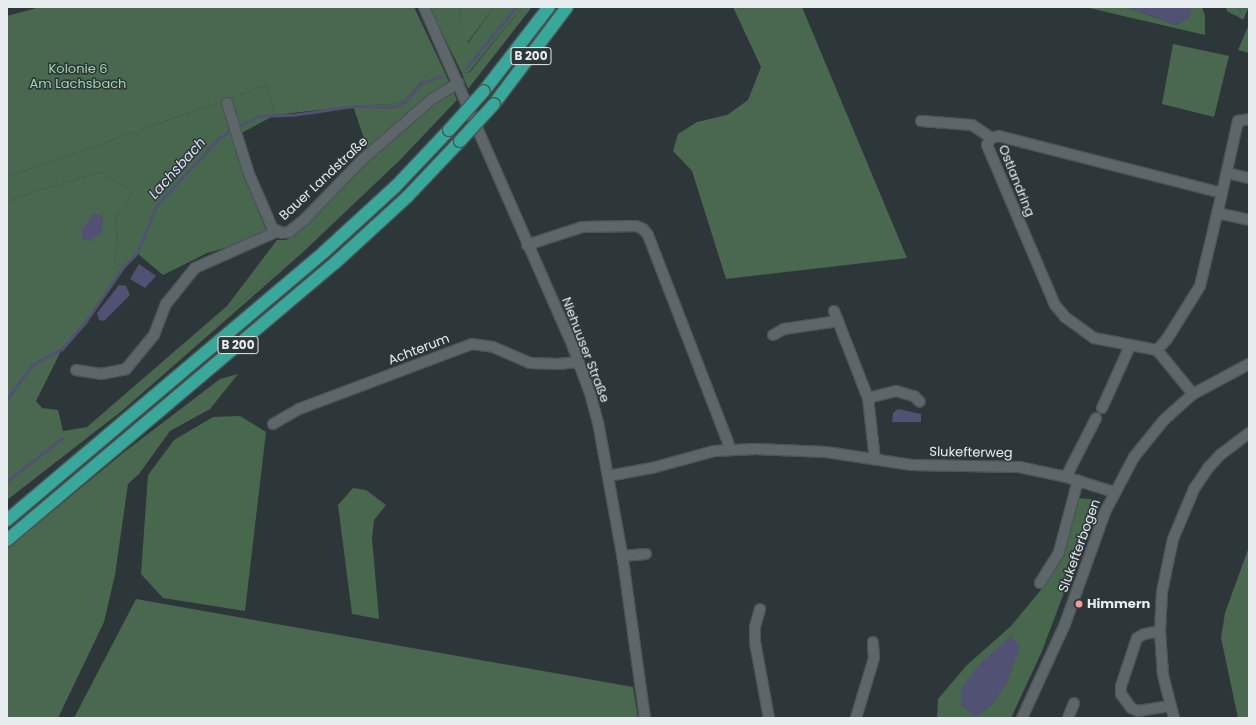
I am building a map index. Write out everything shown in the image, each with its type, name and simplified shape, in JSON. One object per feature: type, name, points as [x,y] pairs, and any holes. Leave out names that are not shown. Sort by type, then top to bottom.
[{"type":"highway","name":"B 200","points":[[7,520],[324,252],[396,186],[484,91],[549,7]]},
{"type":"highway","name":"B 200","points":[[7,540],[335,263],[408,196],[494,104],[567,7]]},
{"type":"street","points":[[424,7],[458,83]]},
{"type":"street","name":"Niehuuser Straße","points":[[458,83],[578,362],[598,422],[622,556],[645,718]]},
{"type":"street","name":"Bauer Landstraße","points":[[227,103],[231,122],[237,132],[249,174],[272,228],[276,232],[289,232],[363,159],[432,99],[458,83]]},
{"type":"street","points":[[1193,394],[1157,350],[1200,286],[1238,121],[1249,119]]},
{"type":"street","points":[[921,121],[972,125],[991,138]]},
{"type":"street","name":"Ostlandring","points":[[1157,350],[1094,338],[1065,317],[1055,305],[988,152],[987,145],[991,138],[999,136],[1222,193]]},
{"type":"street","points":[[1227,173],[1249,178]]},
{"type":"street","points":[[1217,213],[1249,220]]},
{"type":"street","points":[[527,245],[582,227],[636,226],[643,229],[648,235],[731,450]]},
{"type":"street","points":[[76,370],[101,374],[126,369],[154,335],[166,304],[195,268],[276,232]]},
{"type":"street","points":[[834,310],[868,398],[875,460]]},
{"type":"street","points":[[773,335],[784,329],[838,321]]},
{"type":"street","name":"Achterum","points":[[273,424],[299,409],[472,344],[493,347],[530,363],[558,364],[578,362]]},
{"type":"street","points":[[1102,408],[1130,346]]},
{"type":"street","name":"Slukefterbogen","points":[[1022,718],[1065,624],[1104,512],[1134,457],[1164,420],[1193,394],[1249,364]]},
{"type":"street","points":[[868,398],[896,391],[914,396],[920,402]]},
{"type":"street","points":[[1066,477],[1096,418]]},
{"type":"street","points":[[1174,718],[1163,675],[1160,631],[1165,568],[1183,513],[1208,468],[1220,455],[1249,433]]},
{"type":"street","name":"Slukefterweg","points":[[608,476],[731,450],[826,452],[912,465],[1019,467],[1078,480],[1114,492]]},
{"type":"street","points":[[1040,583],[1059,552],[1078,480]]},
{"type":"street","points":[[622,556],[646,554]]},
{"type":"street","points":[[760,609],[755,627],[755,642],[769,718]]},
{"type":"street","points":[[1160,631],[1144,634],[1137,638],[1121,686],[1121,694],[1131,708],[1138,711],[1171,706]]},
{"type":"street","points":[[856,718],[874,658],[873,642]]},
{"type":"street","points":[[1068,718],[1074,703]]},
{"type":"green space","name":"Kolonie 6 Am Lachsbach","points":[[40,7],[414,7],[440,62],[403,101],[392,104],[353,106],[275,115],[267,85],[7,177],[7,16]]},
{"type":"green space","points":[[429,7],[461,7],[460,23],[468,43],[494,7],[522,7],[469,72],[462,73]]},
{"type":"green space","points":[[461,7],[494,7],[467,43],[460,23]]},
{"type":"green space","points":[[522,7],[532,7],[468,89],[462,73],[470,72]]},
{"type":"green space","points":[[733,7],[802,7],[907,258],[726,279],[692,171],[673,151],[678,134],[697,122],[727,115],[748,100],[761,67]]},
{"type":"green space","points":[[1085,7],[1127,7],[1176,25],[1190,17],[1190,7],[1202,7],[1205,16],[1205,35]]},
{"type":"green space","points":[[1226,7],[1238,7],[1241,13],[1237,16],[1234,15],[1227,11]]},
{"type":"green space","points":[[1238,7],[1249,7],[1243,20],[1237,16],[1241,13]]},
{"type":"green space","points":[[1249,24],[1249,53],[1238,50]]},
{"type":"green space","points":[[1173,44],[1229,56],[1214,117],[1162,104]]},
{"type":"green space","points":[[440,62],[457,100],[400,160],[301,254],[231,310],[227,306],[277,240],[286,240],[301,230],[371,159],[353,106],[392,104],[403,101]]},
{"type":"green space","points":[[267,85],[275,115],[234,137],[245,178],[266,230],[232,246],[207,253],[163,275],[137,253],[124,266],[114,263],[117,244],[115,216],[126,206],[132,190],[99,172],[7,201],[7,177]]},
{"type":"green space","points":[[99,172],[132,190],[126,206],[115,216],[117,244],[114,263],[124,266],[86,321],[62,349],[36,401],[42,408],[58,410],[63,431],[87,427],[227,306],[231,310],[301,254],[123,410],[7,500],[7,201]]},
{"type":"green space","points":[[238,374],[210,409],[170,431],[139,474],[128,484],[115,575],[104,622],[58,718],[7,718],[7,549],[123,453],[220,379]]},
{"type":"green space","points":[[240,416],[266,432],[245,611],[163,598],[141,574],[148,475],[174,440],[213,417]]},
{"type":"green space","points":[[353,488],[366,490],[386,505],[374,520],[372,538],[379,619],[352,614],[338,505]]},
{"type":"green space","points":[[1076,498],[1091,499],[1096,508],[1042,651],[1011,718],[937,718],[938,699],[967,665],[1011,626],[1040,591],[1063,553]]},
{"type":"green space","points":[[1249,547],[1249,718],[1238,718],[1221,638],[1225,613]]},
{"type":"green space","points":[[136,599],[633,687],[638,718],[74,718]]},
{"type":"water","points":[[1127,7],[1191,7],[1190,17],[1176,25]]},
{"type":"water","points":[[93,214],[103,216],[102,233],[89,241],[83,240],[81,231]]},
{"type":"water","points":[[139,264],[156,276],[145,288],[130,279]]},
{"type":"water","points":[[119,285],[126,286],[130,295],[104,321],[99,320],[97,313]]},
{"type":"water","points":[[898,409],[921,414],[921,422],[892,422],[893,413]]},
{"type":"water","points":[[1011,636],[1020,647],[1007,683],[992,705],[976,718],[961,705],[961,689],[979,664]]},
{"type":"waterway","name":"Lachsbach","points":[[466,68],[516,7]]},
{"type":"waterway","name":"Lachsbach","points":[[237,126],[259,116],[292,115],[353,106],[393,107],[405,102],[421,83],[441,76]]},
{"type":"waterway","name":"Lachsbach","points":[[7,399],[33,364],[62,349],[86,321],[124,266],[137,253],[156,206],[218,139],[232,129]]},
{"type":"waterway","points":[[7,481],[62,438]]},
{"type":"place","name":"Himmern","points":[[1079,604]]}]
